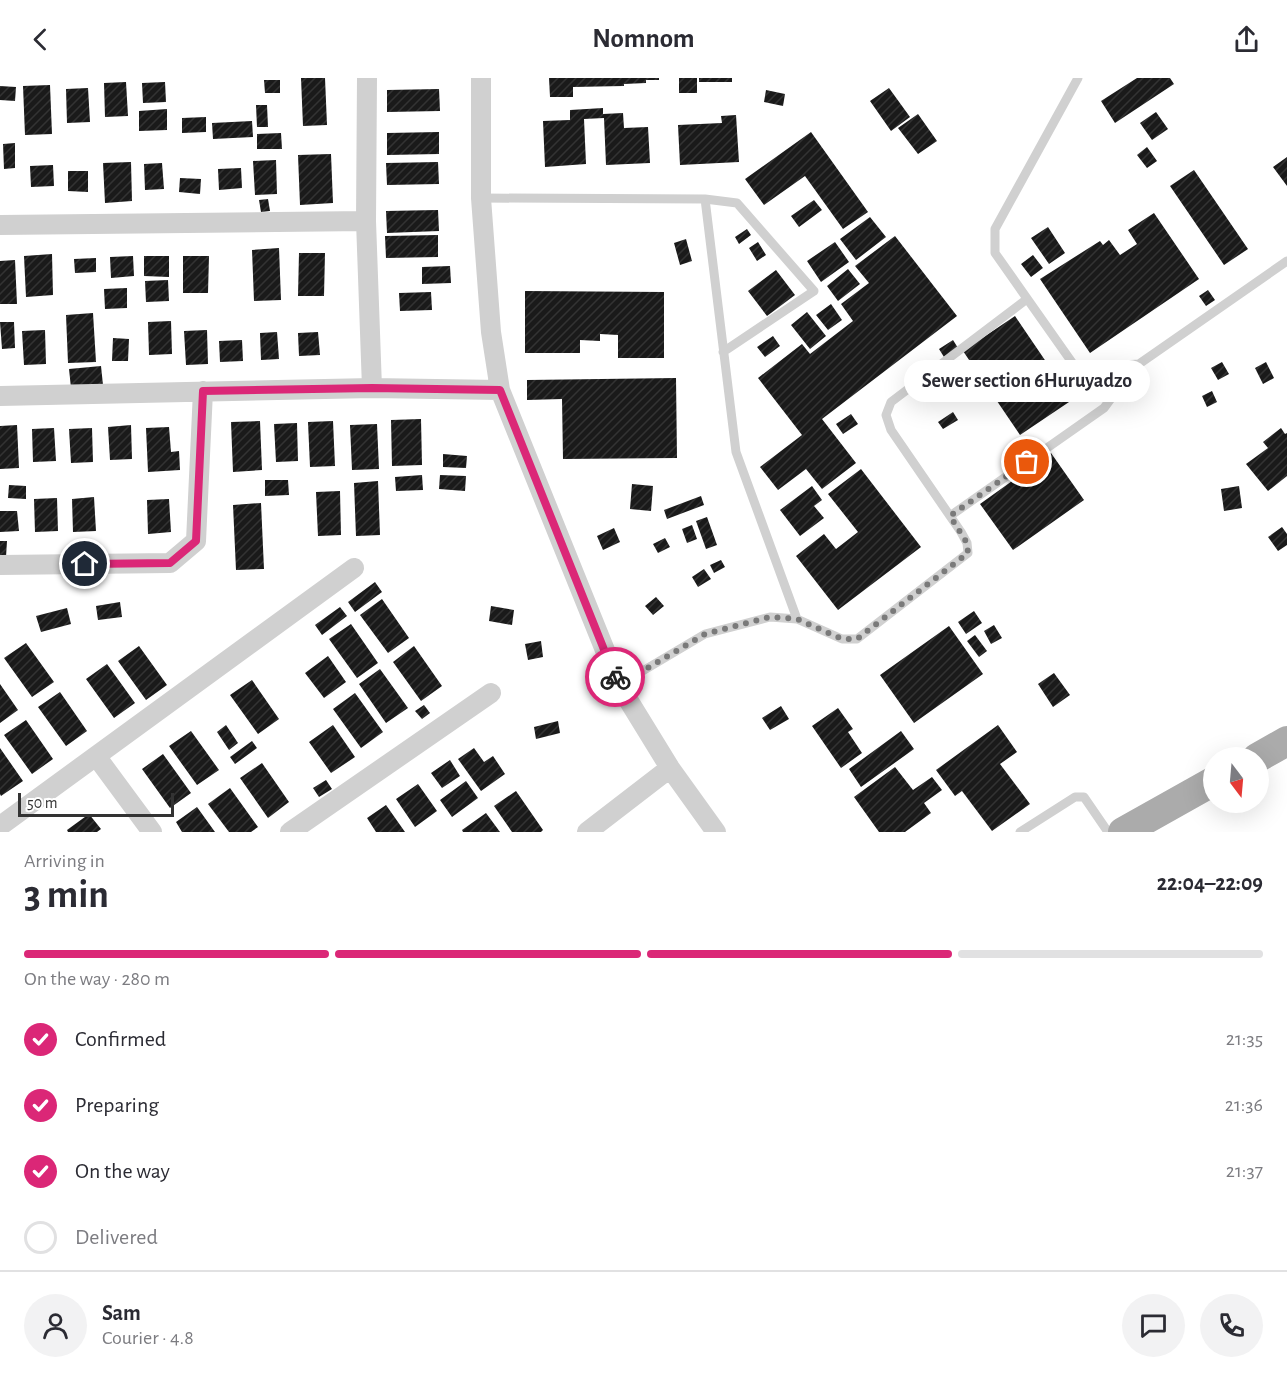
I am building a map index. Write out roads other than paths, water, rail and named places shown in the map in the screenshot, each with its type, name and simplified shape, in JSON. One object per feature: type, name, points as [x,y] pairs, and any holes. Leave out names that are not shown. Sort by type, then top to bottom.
[{"type":"main road","points":[[1269,751],[1287,741]]},
{"type":"main road","points":[[1123,832],[1203,787]]},
{"type":"street","points":[[367,78],[366,220],[372,388]]},
{"type":"street","points":[[481,78],[481,198],[491,332],[500,390],[619,685],[670,768],[716,832]]},
{"type":"street","points":[[0,225],[366,220]]},
{"type":"street","points":[[0,396],[372,388],[500,390]]},
{"type":"street","points":[[0,565],[170,563],[196,541],[203,391]]},
{"type":"street","points":[[0,826],[354,568]]},
{"type":"street","points":[[290,832],[491,693]]},
{"type":"street","points":[[96,756],[152,832]]},
{"type":"street","points":[[587,832],[670,768]]},
{"type":"lane","points":[[1078,78],[995,229],[995,253],[1076,368],[1139,364],[1287,261]]},
{"type":"lane","points":[[481,198],[705,199],[737,203],[814,291],[723,352]]},
{"type":"lane","points":[[705,199],[736,452],[797,619]]},
{"type":"lane","points":[[619,685],[705,634],[770,617],[797,619],[842,639],[857,639],[968,553],[967,543],[891,430],[886,415],[891,402],[1027,299]]},
{"type":"lane","points":[[950,516],[1104,408],[1115,393],[1114,366]]},
{"type":"lane","points":[[1020,832],[1075,797],[1084,797],[1108,832]]},
{"type":"place","name":"Sewer section 6Huruyadzo","points":[[1027,462]]}]
